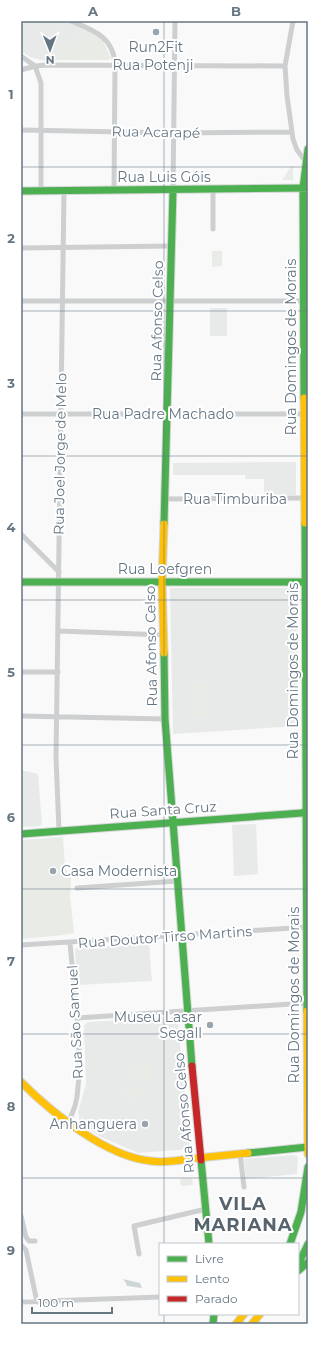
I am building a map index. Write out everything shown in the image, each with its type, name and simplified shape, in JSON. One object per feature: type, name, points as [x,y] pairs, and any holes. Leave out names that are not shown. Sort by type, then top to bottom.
[{"type":"street","points":[[71,21],[96,31],[105,38],[114,55],[114,190]]},
{"type":"street","name":"Rua Afonso Celso","points":[[175,21],[171,301],[162,582],[165,719],[172,822],[200,1158],[209,1243]]},
{"type":"street","points":[[293,21],[285,66],[287,96],[295,145],[307,163]]},
{"type":"street","points":[[21,56],[35,66],[41,83],[41,191]]},
{"type":"street","name":"Rua Potenji","points":[[21,70],[35,66],[47,65],[285,66]]},
{"type":"street","name":"Rua Acarapé","points":[[21,130],[173,133],[292,132]]},
{"type":"street","name":"Rua Domingos de Morais","points":[[308,150],[306,188],[305,498],[307,582],[308,1154]]},
{"type":"street","name":"Rua Luis Góis","points":[[21,191],[306,188]]},
{"type":"street","points":[[213,189],[213,229]]},
{"type":"street","name":"Rua Joel Jorge de Melo","points":[[59,831],[56,757],[64,191]]},
{"type":"street","points":[[21,248],[172,246]]},
{"type":"street","points":[[21,301],[306,301]]},
{"type":"street","name":"Rua Padre Machado","points":[[21,414],[306,414]]},
{"type":"street","name":"Rua Timburiba","points":[[165,499],[305,498]]},
{"type":"street","points":[[21,534],[59,572]]},
{"type":"street","name":"Rua Loefgren","points":[[21,582],[307,582]]},
{"type":"street","points":[[58,631],[164,635]]},
{"type":"street","points":[[21,672],[58,672]]},
{"type":"street","points":[[21,716],[165,719]]},
{"type":"street","name":"Rua Santa Cruz","points":[[21,834],[302,813],[307,811]]},
{"type":"street","points":[[77,888],[178,881]]},
{"type":"street","name":"Rua Doutor Tirso Martins","points":[[21,945],[308,928]]},
{"type":"street","name":"Rua São Samuel","points":[[68,1124],[75,1106],[80,1076],[77,1018],[70,943]]},
{"type":"street","points":[[77,1018],[307,1003]]},
{"type":"street","points":[[21,1082],[68,1124],[131,1158],[144,1161],[161,1162],[308,1147]]},
{"type":"street","points":[[240,1153],[244,1187]]},
{"type":"street","points":[[290,1243],[304,1211],[308,1167]]},
{"type":"street","points":[[139,1254],[134,1226],[206,1209]]},
{"type":"street","points":[[21,1216],[26,1237],[29,1241],[35,1241]]},
{"type":"street","points":[[299,1263],[308,1244]]},
{"type":"street","points":[[21,1245],[26,1250],[37,1302]]},
{"type":"street","points":[[299,1270],[308,1262]]},
{"type":"street","points":[[21,1302],[159,1297]]},
{"type":"street","points":[[236,1324],[243,1315]]},
{"type":"street","points":[[252,1324],[259,1315]]},
{"type":"shaded area","points":[[21,21],[67,21],[85,29],[41,60],[30,57],[21,51]]},
{"type":"shaded area","points":[[85,29],[102,39],[111,58],[109,60],[41,60]]},
{"type":"shaded area","points":[[291,166],[293,167],[293,180],[282,180]]},
{"type":"shaded area","points":[[212,251],[222,251],[222,266],[212,267]]},
{"type":"shaded area","points":[[210,308],[227,308],[227,336],[210,336]]},
{"type":"shaded area","points":[[296,462],[296,495],[264,495],[264,479],[245,479],[245,475],[173,475],[173,463]]},
{"type":"shaded area","points":[[170,588],[297,589],[297,726],[173,734]]},
{"type":"shaded area","points":[[194,684],[207,684],[207,717],[194,717]]},
{"type":"shaded area","points":[[21,770],[38,774],[42,824],[40,826],[21,827]]},
{"type":"shaded area","points":[[256,824],[258,874],[234,876],[232,825]]},
{"type":"shaded area","points":[[63,837],[65,868],[71,878],[70,896],[74,933],[21,939],[21,840]]},
{"type":"shaded area","points":[[149,944],[152,981],[77,985],[75,949]]},
{"type":"shaded area","points":[[176,1017],[178,1020],[190,1149],[138,1153],[99,1136],[80,1122],[78,1112],[86,1084],[85,1024],[88,1022]]},
{"type":"shaded area","points":[[152,1064],[152,1078],[130,1079],[130,1065]]},
{"type":"shaded area","points":[[145,1086],[146,1097],[126,1099],[125,1087]]},
{"type":"shaded area","points":[[294,1155],[298,1157],[297,1174],[246,1179],[244,1159]]},
{"type":"shaded area","points":[[192,1178],[193,1185],[181,1186],[180,1179]]},
{"type":"shaded area","points":[[123,1279],[140,1283],[142,1288],[127,1286]]},
{"type":"traffic: fast","points":[[304,398],[303,188],[308,149]]},
{"type":"traffic: fast","points":[[21,191],[308,188]]},
{"type":"traffic: fast","points":[[164,524],[173,190]]},
{"type":"traffic: fast","points":[[305,523],[307,1011]]},
{"type":"traffic: fast","points":[[21,582],[308,582]]},
{"type":"traffic: fast","points":[[164,653],[165,719],[192,1066]]},
{"type":"traffic: fast","points":[[21,834],[302,813],[308,810]]},
{"type":"traffic: fast","points":[[248,1153],[308,1147]]},
{"type":"traffic: fast","points":[[201,1160],[209,1243]]},
{"type":"traffic: fast","points":[[290,1243],[301,1212],[308,1167]]},
{"type":"traffic: fast","points":[[299,1263],[308,1244]]},
{"type":"traffic: fast","points":[[299,1270],[308,1262]]},
{"type":"traffic: fast","points":[[213,1324],[214,1315]]},
{"type":"traffic: slow","points":[[304,398],[305,523]]},
{"type":"traffic: slow","points":[[164,524],[162,582],[164,653]]},
{"type":"traffic: slow","points":[[307,1011],[308,1154]]},
{"type":"traffic: slow","points":[[21,1082],[48,1107],[81,1132],[116,1151],[134,1158],[165,1162],[248,1153]]},
{"type":"traffic: slow","points":[[236,1324],[243,1315]]},
{"type":"traffic: slow","points":[[252,1324],[259,1315]]},
{"type":"traffic: jam","points":[[192,1066],[201,1160]]},
{"type":"place","name":"Run2Fit","points":[[156,32]]},
{"type":"place","name":"Casa Modernista","points":[[53,871]]},
{"type":"place","name":"Museu Lasar Segall","points":[[210,1025]]},
{"type":"place","name":"Anhanguera","points":[[145,1124]]},
{"type":"district","name":"VILA MARIANA","points":[[243,1214]]}]
